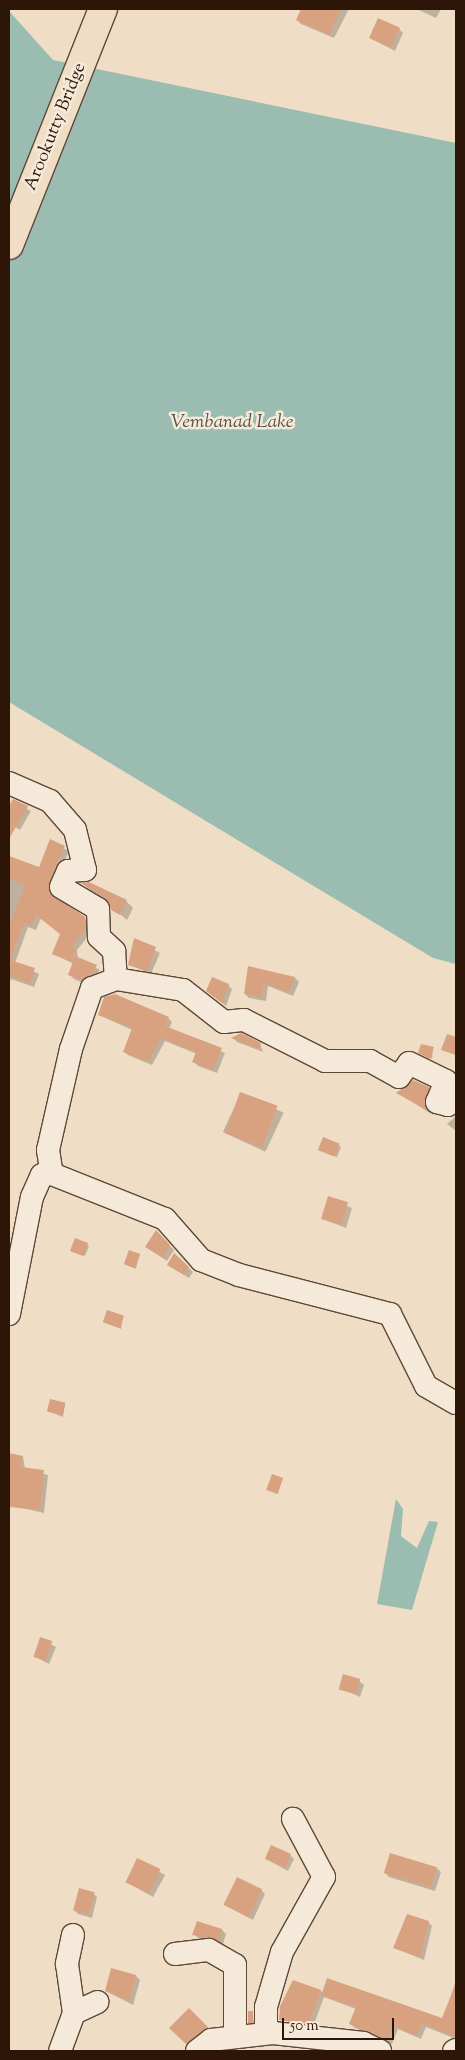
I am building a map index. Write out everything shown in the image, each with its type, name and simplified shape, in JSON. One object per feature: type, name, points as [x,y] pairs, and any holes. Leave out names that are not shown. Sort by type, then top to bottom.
[{"type":"main road","name":"Arookutty Bridge","points":[[9,246],[103,9]]},
{"type":"street","points":[[9,784],[50,802],[75,830],[86,870],[68,871],[60,887],[98,909],[99,937],[114,951],[116,979]]},
{"type":"street","points":[[52,1174],[48,1150],[71,1049],[92,988],[116,979],[183,990],[224,1022],[244,1020],[325,1061],[370,1061],[399,1077],[409,1063],[446,1080],[437,1102],[448,1105],[456,1086]]},
{"type":"street","points":[[9,1314],[32,1197],[42,1175],[52,1174],[165,1219],[201,1260],[239,1275],[390,1314],[426,1386],[456,1403]]},
{"type":"street","points":[[273,2032],[266,2027],[266,2007],[282,1952],[324,1877],[293,1819]]},
{"type":"street","points":[[60,2051],[74,2013],[67,1964],[74,1935]]},
{"type":"street","points":[[175,1954],[209,1950],[235,1965],[235,2037]]},
{"type":"street","points":[[74,2013],[98,2002]]},
{"type":"street","points":[[197,2051],[211,2040],[273,2032],[362,2043],[380,2051]]},
{"type":"water","name":"Vembanad Lake","points":[[9,11],[53,60],[456,143],[456,964],[433,958],[9,702]]},
{"type":"water","points":[[396,1499],[403,1509],[401,1536],[417,1548],[429,1521],[438,1522],[412,1610],[377,1604]]},
{"type":"building","points":[[301,9],[341,9],[329,35],[296,20]]},
{"type":"building","points":[[378,18],[400,28],[391,48],[369,38]]},
{"type":"building","points":[[13,799],[28,806],[9,839],[9,806]]},
{"type":"building","points":[[50,839],[65,846],[49,882],[50,893],[85,917],[86,929],[72,946],[76,948],[71,962],[52,954],[60,934],[36,915],[32,926],[24,923],[10,960],[35,968],[30,983],[9,976],[9,927],[25,885],[9,879],[9,856],[39,867]]},
{"type":"building","points":[[89,882],[127,900],[120,915],[111,910],[105,898],[81,883]]},
{"type":"building","points":[[134,938],[156,947],[147,971],[128,965]]},
{"type":"building","points":[[75,956],[97,965],[93,974],[82,980],[68,975]]},
{"type":"building","points":[[248,966],[295,977],[289,992],[264,983],[262,997],[244,994]]},
{"type":"building","points":[[212,977],[229,984],[222,1003],[206,991]]},
{"type":"building","points":[[115,994],[169,1017],[165,1026],[222,1048],[213,1070],[192,1062],[196,1052],[161,1038],[148,1062],[123,1052],[132,1028],[98,1015],[104,997]]},
{"type":"building","points":[[241,1033],[261,1043],[259,1049],[231,1038]]},
{"type":"building","points":[[447,1034],[456,1037],[456,1055],[441,1050]]},
{"type":"building","points":[[421,1044],[434,1047],[430,1059],[418,1053]]},
{"type":"building","points":[[413,1080],[429,1087],[427,1110],[396,1093]]},
{"type":"building","points":[[240,1092],[278,1106],[263,1147],[225,1133]]},
{"type":"building","points":[[323,1137],[340,1144],[334,1157],[318,1150]]},
{"type":"building","points":[[328,1196],[348,1202],[341,1225],[321,1219]]},
{"type":"building","points":[[156,1230],[170,1245],[163,1258],[145,1247]]},
{"type":"building","points":[[75,1238],[88,1243],[83,1256],[70,1251]]},
{"type":"building","points":[[129,1250],[140,1254],[135,1268],[124,1264]]},
{"type":"building","points":[[174,1253],[189,1267],[184,1275],[167,1265]]},
{"type":"building","points":[[107,1310],[124,1316],[120,1328],[103,1322]]},
{"type":"building","points":[[50,1399],[66,1403],[62,1415],[47,1412]]},
{"type":"building","points":[[9,1453],[23,1456],[21,1467],[44,1470],[40,1510],[9,1507]]},
{"type":"building","points":[[272,1474],[283,1478],[277,1494],[266,1490]]},
{"type":"building","points":[[40,1637],[52,1641],[46,1661],[34,1657]]},
{"type":"building","points":[[343,1674],[360,1679],[356,1694],[339,1689]]},
{"type":"building","points":[[271,1845],[291,1854],[285,1868],[265,1859]]},
{"type":"building","points":[[390,1853],[437,1867],[431,1887],[384,1873]]},
{"type":"building","points":[[137,1858],[161,1869],[149,1893],[126,1882]]},
{"type":"building","points":[[237,1877],[262,1889],[249,1917],[223,1905]]},
{"type":"building","points":[[79,1888],[94,1892],[89,1914],[73,1910]]},
{"type":"building","points":[[407,1914],[429,1921],[420,1957],[393,1948]]},
{"type":"building","points":[[197,1921],[222,1929],[219,1940],[192,1935]]},
{"type":"building","points":[[111,1968],[136,1975],[129,2001],[105,1991]]},
{"type":"building","points":[[327,1978],[442,2018],[456,1983],[456,2037],[422,2024],[417,2036],[394,2026],[388,2041],[349,2024],[356,2007],[321,1996]]},
{"type":"building","points":[[293,1980],[321,1990],[309,2024],[279,2020],[280,2006]]},
{"type":"building","points":[[189,2008],[208,2027],[186,2044],[169,2028]]},
{"type":"building","points":[[248,2011],[253,2011],[253,2023],[248,2023]]}]
